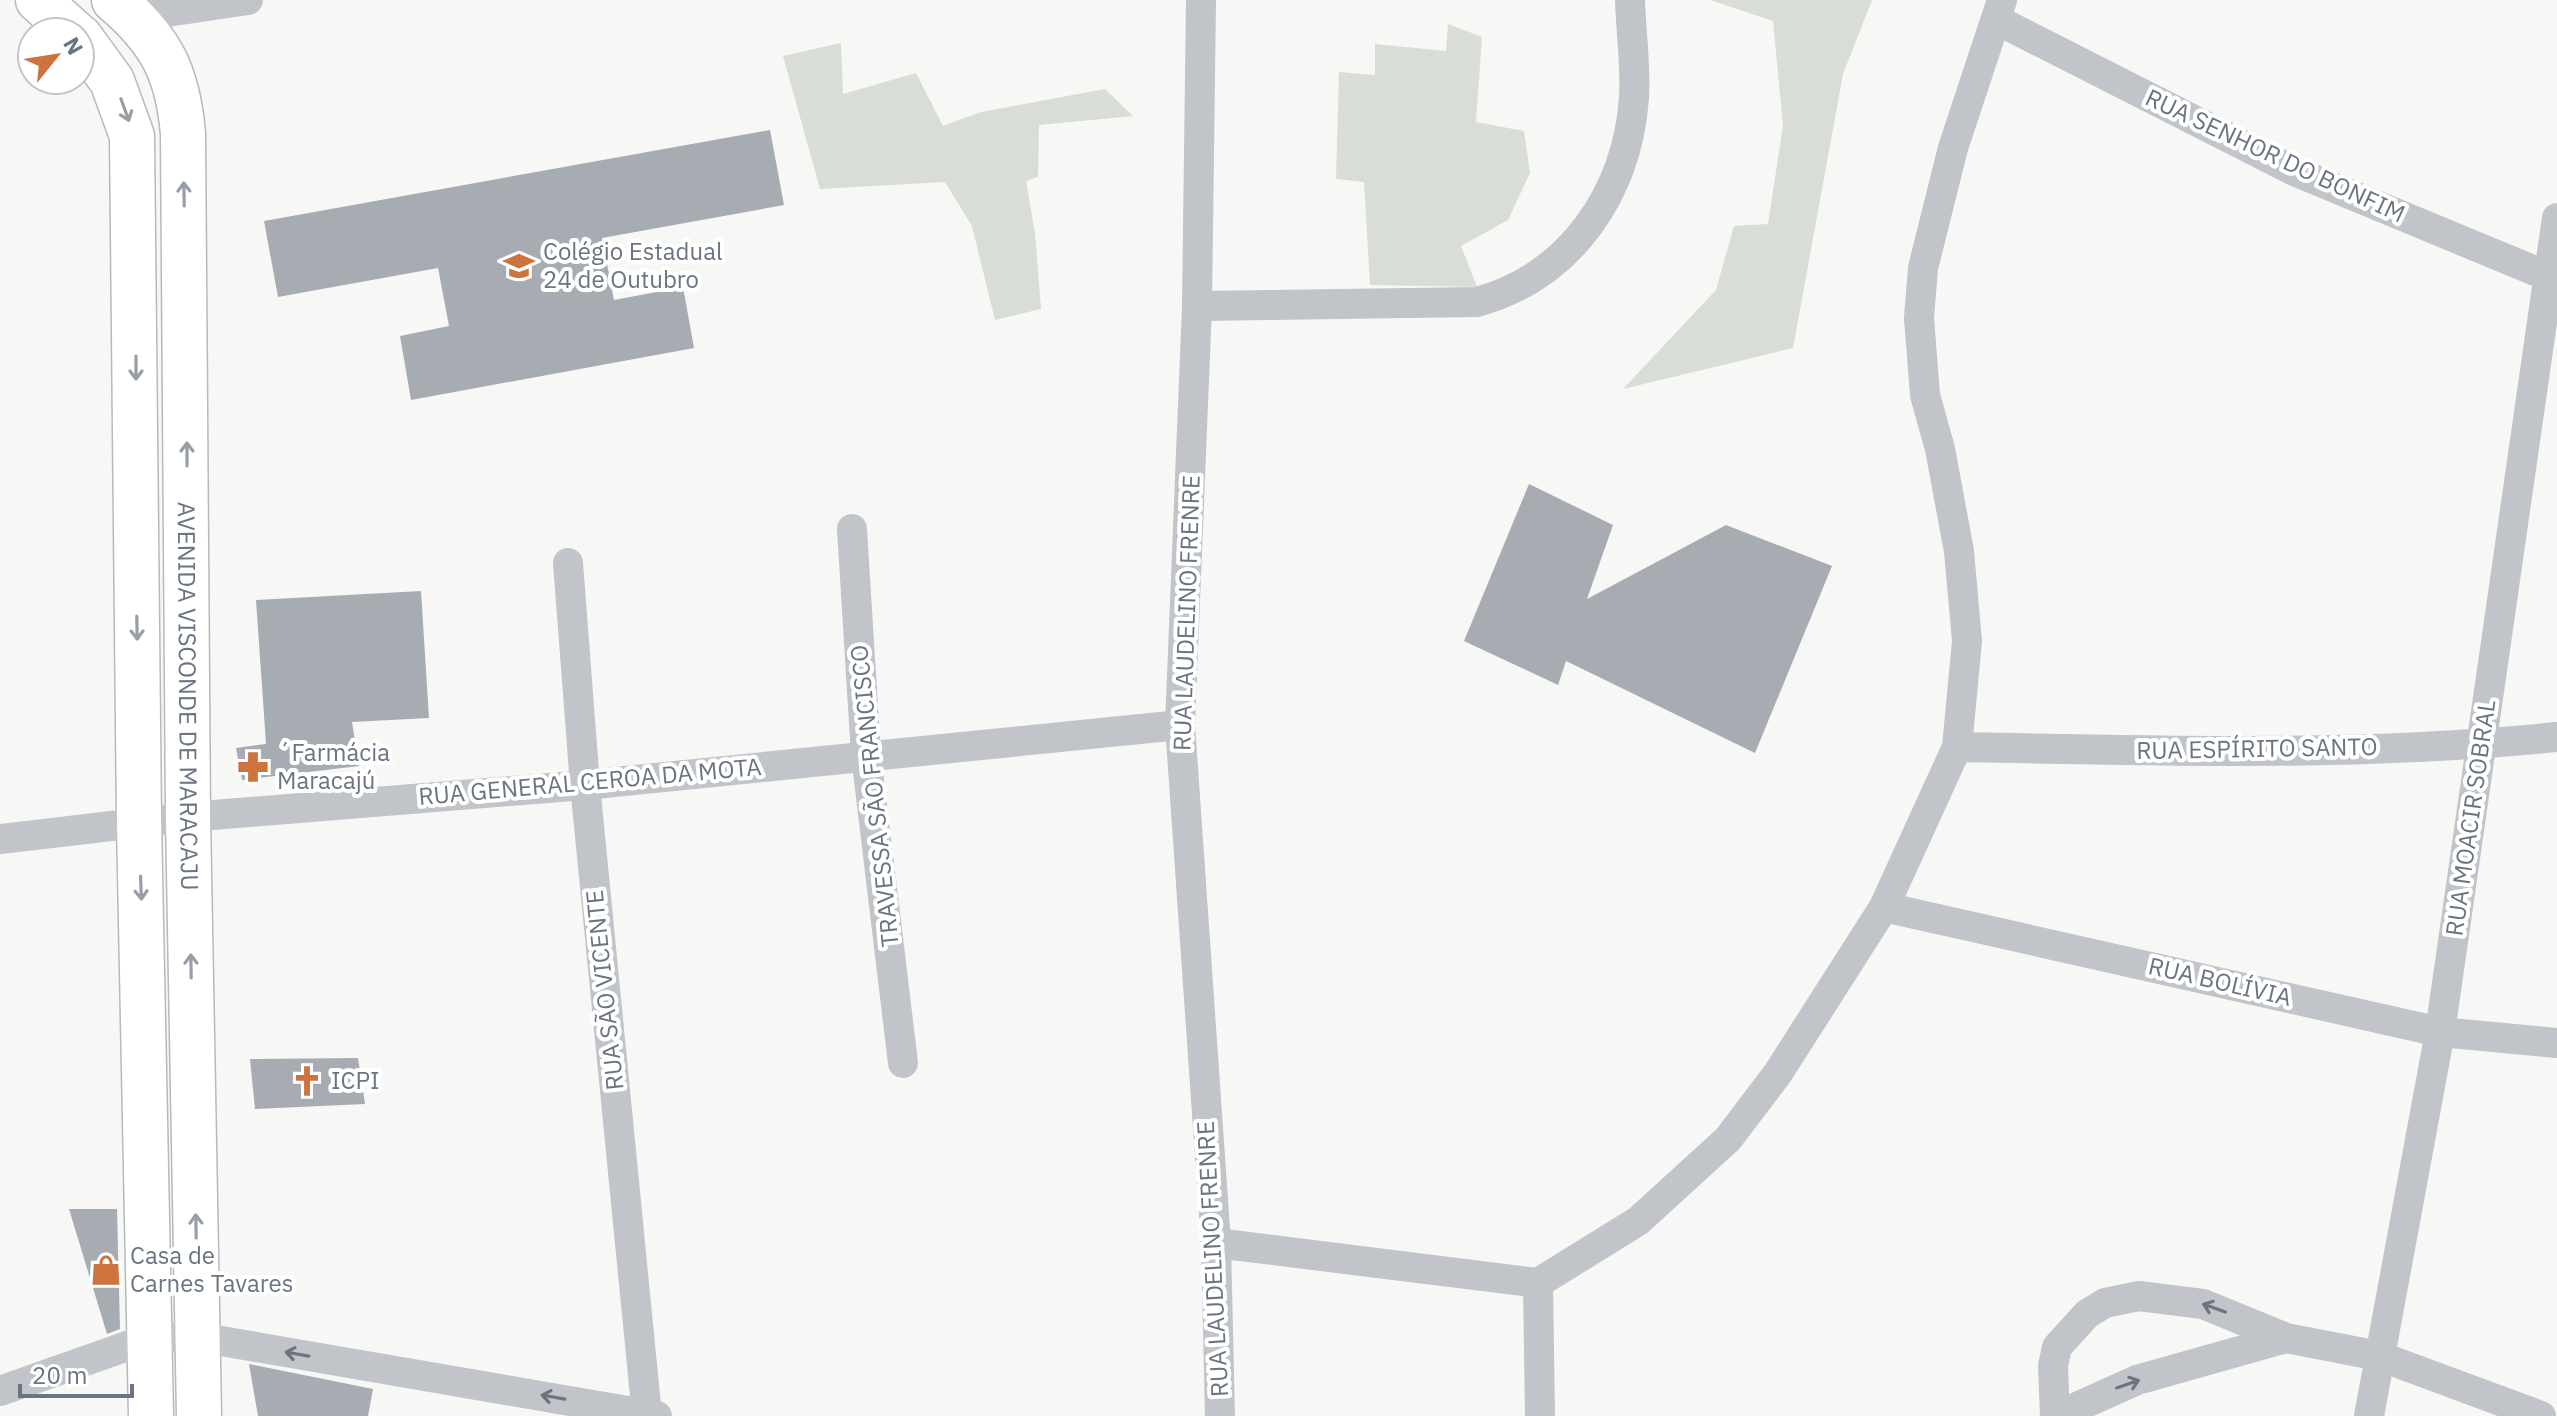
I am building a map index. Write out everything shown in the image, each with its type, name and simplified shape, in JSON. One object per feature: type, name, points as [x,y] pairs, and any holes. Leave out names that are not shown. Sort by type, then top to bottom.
[{"type":"main road","points":[[38,0],[56,16]]},
{"type":"main road","name":"AVENIDA VISCONDE DE MARACAJU","points":[[124,8],[162,55],[176,81],[183,134],[188,817],[199,1416]]},
{"type":"main road","name":"AVENIDA VISCONDE DE MARACAJU","points":[[96,59],[112,81],[132,136],[139,823],[151,1416]]},
{"type":"street","points":[[124,8],[248,0]]},
{"type":"street","name":"RUA LAUDELINO FRENRE","points":[[1201,0],[1197,306],[1180,725],[1216,1243],[1220,1416]]},
{"type":"street","points":[[1197,306],[1477,302],[1510,289],[1558,260],[1582,237],[1613,190],[1626,150],[1634,97],[1630,0]]},
{"type":"street","points":[[1216,1243],[1538,1283],[1638,1221],[1728,1139],[1778,1073],[1884,907],[1957,747],[1967,641],[1959,551],[1940,449],[1925,395],[1919,318],[1923,268],[1953,148],[2000,10]]},
{"type":"street","name":"RUA SENHOR DO BONFIM","points":[[2000,10],[2294,171],[2552,280]]},
{"type":"street","name":"RUA MOACIR SOBRAL","points":[[2369,1416],[2440,1032],[2552,280],[2557,218]]},
{"type":"street","name":"TRAVESSA SÃO FRANCISCO","points":[[852,529],[866,755],[903,1063]]},
{"type":"street","name":"RUA SÃO VICENTE","points":[[568,563],[585,785],[651,1415]]},
{"type":"street","name":"RUA GENERAL CEROA DA MOTA","points":[[0,839],[188,817],[585,785],[1180,725]]},
{"type":"street","name":"RUA ESPÍRITO SANTO","points":[[1957,747],[2266,751],[2481,745],[2557,737]]},
{"type":"street","name":"RUA BOLÍVIA","points":[[1884,907],[2440,1032],[2557,1043]]},
{"type":"street","points":[[1538,1283],[1540,1416]]},
{"type":"street","points":[[2286,1338],[2137,1380],[2056,1416],[2053,1366],[2057,1347],[2077,1323],[2105,1303],[2139,1296],[2203,1304],[2286,1338],[2379,1356],[2541,1416]]},
{"type":"street","points":[[0,1391],[150,1338],[198,1337],[651,1415]]},
{"type":"shaded area","points":[[1710,0],[1872,0],[1843,74],[1793,348],[1623,389],[1716,290],[1734,226],[1768,224],[1783,126],[1773,21]]},
{"type":"shaded area","points":[[1448,24],[1482,37],[1476,122],[1524,131],[1530,173],[1508,220],[1461,246],[1477,287],[1370,285],[1364,182],[1336,179],[1339,72],[1375,75],[1375,44],[1446,51]]},
{"type":"shaded area","points":[[841,43],[843,94],[916,73],[943,126],[981,112],[1105,89],[1133,116],[1039,125],[1038,177],[1026,181],[1035,233],[1041,309],[995,320],[972,226],[945,182],[820,189],[783,56]]},
{"type":"building","points":[[770,130],[784,205],[602,238],[614,300],[683,287],[694,348],[411,400],[400,336],[449,326],[438,268],[278,297],[264,221]]},
{"type":"building","points":[[1529,484],[1613,525],[1587,599],[1726,525],[1832,566],[1755,753],[1566,661],[1558,685],[1464,641]]},
{"type":"building","points":[[421,591],[429,718],[352,722],[359,766],[242,780],[236,748],[266,744],[256,600]]},
{"type":"building","name":"ICPI","points":[[358,1058],[365,1104],[255,1109],[250,1059]]},
{"type":"building","points":[[69,1209],[117,1209],[120,1329],[107,1334]]},
{"type":"building","points":[[249,1364],[373,1389],[368,1416],[258,1416]]},
{"type":"place","name":"Colégio Estadual 24 de Outubro","points":[[519,266]]},
{"type":"place","name":"´Farmácia Maracajú","points":[[253,767]]},
{"type":"place","name":"ICPI","points":[[307,1081]]},
{"type":"place","name":"Casa de Carnes Tavares","points":[[106,1270]]}]
